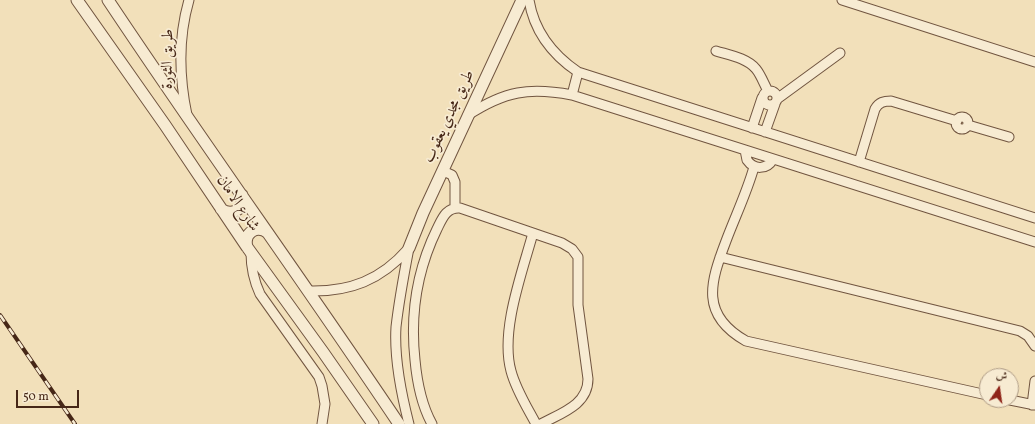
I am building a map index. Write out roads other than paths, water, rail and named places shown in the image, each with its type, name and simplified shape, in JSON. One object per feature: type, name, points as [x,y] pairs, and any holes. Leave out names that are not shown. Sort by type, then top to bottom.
[{"type":"street","name":"شارع الامان","points":[[77,0],[161,118],[249,250],[373,424]]},
{"type":"street","name":"شارع الامان","points":[[108,0],[399,424]]},
{"type":"street","name":"طريق الثورة","points":[[188,118],[181,81],[180,62],[184,24],[189,0]]},
{"type":"street","name":"طريق مجدي يعقوب","points":[[409,424],[399,380],[396,328],[409,248],[468,115],[522,0]]},
{"type":"street","points":[[529,0],[535,22],[543,37],[553,51],[578,72],[1035,218]]},
{"type":"street","points":[[842,0],[1035,62]]},
{"type":"street","points":[[716,51],[745,61],[753,66],[758,73],[765,94],[763,101],[767,105],[772,105],[840,53]]},
{"type":"street","points":[[572,95],[578,72]]},
{"type":"street","points":[[468,115],[486,103],[507,95],[521,92],[550,91],[572,95],[1035,242]]},
{"type":"street","points":[[752,128],[765,94]]},
{"type":"street","points":[[765,94],[776,94],[776,101],[765,132]]},
{"type":"street","points":[[859,162],[875,109],[880,103],[886,101],[891,101],[957,121],[958,118],[964,117],[968,122],[968,125],[1009,137]]},
{"type":"street","points":[[745,150],[747,160],[754,167],[761,168],[767,166],[773,159]]},
{"type":"street","points":[[754,167],[720,256],[712,283],[714,303],[724,324],[734,334],[746,341],[979,393]]},
{"type":"street","points":[[443,171],[452,175],[455,182],[455,208]]},
{"type":"street","points":[[221,209],[227,212],[234,212],[241,205],[242,195]]},
{"type":"street","points":[[432,424],[423,403],[416,374],[413,344],[414,303],[424,263],[433,237],[448,211],[455,208],[460,208],[569,246],[578,257],[578,305],[588,379],[587,389],[580,401],[541,424]]},
{"type":"street","points":[[268,233],[262,230],[252,231],[247,236],[246,244],[249,250],[253,274],[260,294],[314,369],[320,381],[325,404],[322,424]]},
{"type":"street","points":[[532,233],[510,321],[507,343],[511,371],[517,388],[536,424]]},
{"type":"street","name":"طريق مجدي يعقوب","points":[[309,292],[337,290],[364,282],[389,268],[409,248]]},
{"type":"street","points":[[720,256],[1020,331],[1028,336],[1035,346]]},
{"type":"street","points":[[1019,402],[1034,405],[1035,381]]},
{"type":"railway","points":[[0,315],[75,424]]}]
